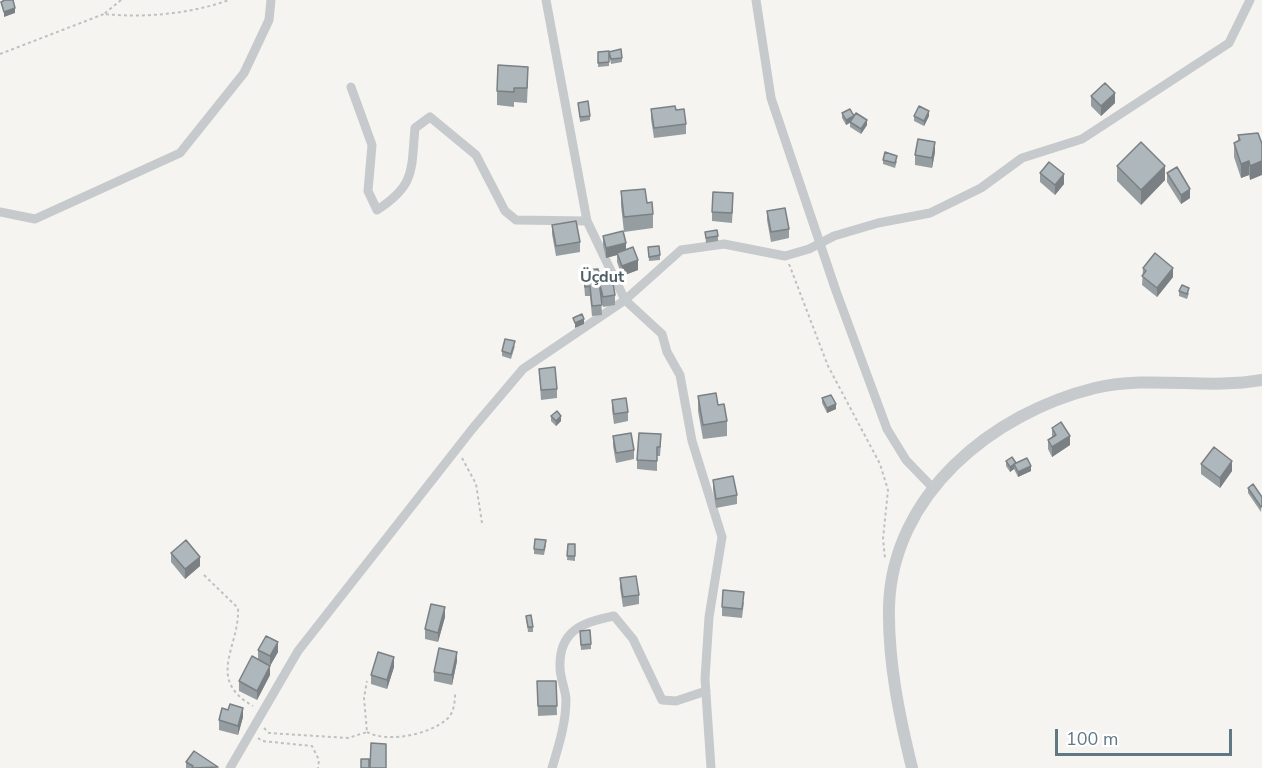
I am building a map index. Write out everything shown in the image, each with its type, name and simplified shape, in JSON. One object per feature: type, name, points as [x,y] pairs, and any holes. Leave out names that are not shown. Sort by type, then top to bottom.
[{"type":"street","points":[[0,212],[34,219],[180,153],[244,73],[269,20],[271,0]]},
{"type":"street","points":[[546,0],[587,221],[625,300],[662,334],[680,375],[692,441],[722,537],[709,617],[706,691],[711,768]]},
{"type":"street","points":[[756,0],[771,98],[887,429],[906,460],[933,488]]},
{"type":"street","points":[[230,768],[298,651],[457,448],[523,369],[625,300],[681,250],[724,244],[786,256],[834,236],[878,223],[930,213],[981,188],[1022,158],[1082,138],[1229,43],[1250,0]]},
{"type":"street","points":[[351,87],[372,145],[368,191],[377,210],[398,197],[411,173],[414,128],[430,117],[476,155],[505,211],[516,220],[587,221]]},
{"type":"street","points":[[912,768],[899,717],[892,663],[889,606],[895,567],[907,532],[933,488],[985,437],[1016,418],[1057,399],[1129,382],[1166,380],[1244,383],[1262,380]]},
{"type":"street","points":[[552,768],[565,721],[566,696],[560,669],[561,644],[575,630],[594,620],[614,616],[633,639],[662,700],[676,701],[706,691]]},
{"type":"path","points":[[0,54],[104,14],[121,0]]},
{"type":"path","points":[[104,14],[135,17],[214,5],[229,0]]},
{"type":"path","points":[[786,256],[828,366],[883,473],[888,490],[883,539],[885,561]]},
{"type":"path","points":[[457,448],[476,484],[482,523]]},
{"type":"path","points":[[204,575],[238,608],[239,617],[231,643],[228,680],[231,690],[264,711]]},
{"type":"path","points":[[367,681],[364,698],[367,732]]},
{"type":"path","points":[[258,721],[269,733],[348,738],[367,732],[376,737],[398,737],[419,733],[448,719],[455,704],[455,693]]},
{"type":"path","points":[[252,731],[262,741],[312,746],[319,760],[318,768]]},
{"type":"building","points":[[13,0],[15,8],[4,12],[1,2]]},
{"type":"building","points":[[621,49],[622,58],[611,59],[609,52]]},
{"type":"building","points":[[609,51],[609,62],[598,63],[598,52]]},
{"type":"building","points":[[498,65],[528,67],[527,88],[514,88],[514,92],[497,91]]},
{"type":"building","points":[[1105,83],[1115,93],[1101,106],[1091,96]]},
{"type":"building","points":[[588,101],[590,116],[580,117],[578,103]]},
{"type":"building","points":[[675,106],[676,110],[684,109],[686,124],[654,128],[651,109]]},
{"type":"building","points":[[919,106],[929,111],[924,121],[914,116]]},
{"type":"building","points":[[850,109],[854,116],[846,120],[842,113]]},
{"type":"building","points":[[856,113],[867,120],[861,129],[850,122]]},
{"type":"building","points":[[1258,133],[1262,144],[1262,161],[1250,166],[1249,161],[1241,164],[1234,143],[1240,140],[1238,135]]},
{"type":"building","points":[[918,139],[935,142],[932,158],[915,155]]},
{"type":"building","points":[[1141,142],[1165,166],[1141,190],[1117,166]]},
{"type":"building","points":[[885,152],[897,156],[895,163],[883,160]]},
{"type":"building","points":[[1049,162],[1064,174],[1055,185],[1040,173]]},
{"type":"building","points":[[1177,167],[1190,189],[1181,195],[1167,173]]},
{"type":"building","points":[[645,189],[647,203],[652,202],[653,214],[624,217],[621,191]]},
{"type":"building","points":[[713,192],[733,193],[732,213],[712,212]]},
{"type":"building","points":[[785,208],[789,229],[771,232],[767,211]]},
{"type":"building","points":[[576,221],[580,242],[556,246],[552,225]]},
{"type":"building","points":[[717,230],[718,236],[706,238],[705,232]]},
{"type":"building","points":[[623,231],[626,243],[606,248],[603,236]]},
{"type":"building","points":[[659,246],[660,255],[649,257],[648,247]]},
{"type":"building","points":[[633,247],[638,260],[622,266],[617,253]]},
{"type":"building","points":[[1155,253],[1173,268],[1157,288],[1142,276],[1146,271],[1143,268]]},
{"type":"building","points":[[598,269],[599,273],[611,271],[615,295],[603,297],[599,281],[602,305],[592,306],[590,286],[585,287],[583,270]]},
{"type":"building","points":[[1182,285],[1189,288],[1187,294],[1179,291]]},
{"type":"building","points":[[582,314],[584,319],[575,323],[573,318]]},
{"type":"building","points":[[505,339],[515,341],[511,354],[502,351]]},
{"type":"building","points":[[555,367],[557,389],[541,390],[539,369]]},
{"type":"building","points":[[716,393],[718,405],[724,404],[727,421],[703,425],[698,396]]},
{"type":"building","points":[[831,395],[836,404],[827,408],[822,398]]},
{"type":"building","points":[[626,398],[628,412],[614,414],[612,400]]},
{"type":"building","points":[[557,411],[561,416],[556,421],[551,416]]},
{"type":"building","points":[[1061,422],[1070,436],[1052,447],[1048,440],[1056,435],[1052,428]]},
{"type":"building","points":[[631,433],[634,450],[616,453],[613,436]]},
{"type":"building","points":[[639,433],[661,434],[660,447],[657,447],[657,461],[637,460]]},
{"type":"building","points":[[1214,447],[1232,461],[1220,478],[1201,464]]},
{"type":"building","points":[[1012,457],[1016,463],[1010,467],[1006,461]]},
{"type":"building","points":[[1027,458],[1031,466],[1018,472],[1014,464]]},
{"type":"building","points":[[733,476],[737,495],[716,499],[713,480]]},
{"type":"building","points":[[1253,484],[1262,497],[1261,507],[1248,488]]},
{"type":"building","points":[[535,539],[546,540],[544,550],[534,549]]},
{"type":"building","points":[[186,540],[200,557],[185,569],[171,553]]},
{"type":"building","points":[[568,544],[575,544],[575,556],[567,556]]},
{"type":"building","points":[[636,576],[639,595],[623,597],[620,578]]},
{"type":"building","points":[[723,590],[744,592],[742,609],[722,607]]},
{"type":"building","points":[[431,604],[445,607],[438,633],[425,629]]},
{"type":"building","points":[[531,615],[533,627],[528,627],[526,616]]},
{"type":"building","points":[[590,630],[591,644],[581,645],[580,631]]},
{"type":"building","points":[[266,636],[278,642],[270,656],[258,650]]},
{"type":"building","points":[[439,648],[457,652],[452,675],[434,672]]},
{"type":"building","points":[[378,652],[394,657],[387,680],[371,675]]},
{"type":"building","points":[[252,656],[270,666],[257,691],[239,681]]},
{"type":"building","points":[[537,681],[556,681],[557,706],[538,706]]},
{"type":"building","points":[[230,704],[243,708],[238,726],[219,720],[222,708],[228,710]]},
{"type":"building","points":[[371,743],[386,744],[386,768],[370,768]]},
{"type":"building","points":[[194,751],[218,767],[192,768],[193,766],[186,762]]},
{"type":"building","points":[[361,759],[369,759],[369,768],[361,768]]},
{"type":"district","name":"Üçdut","points":[[602,278]]}]
